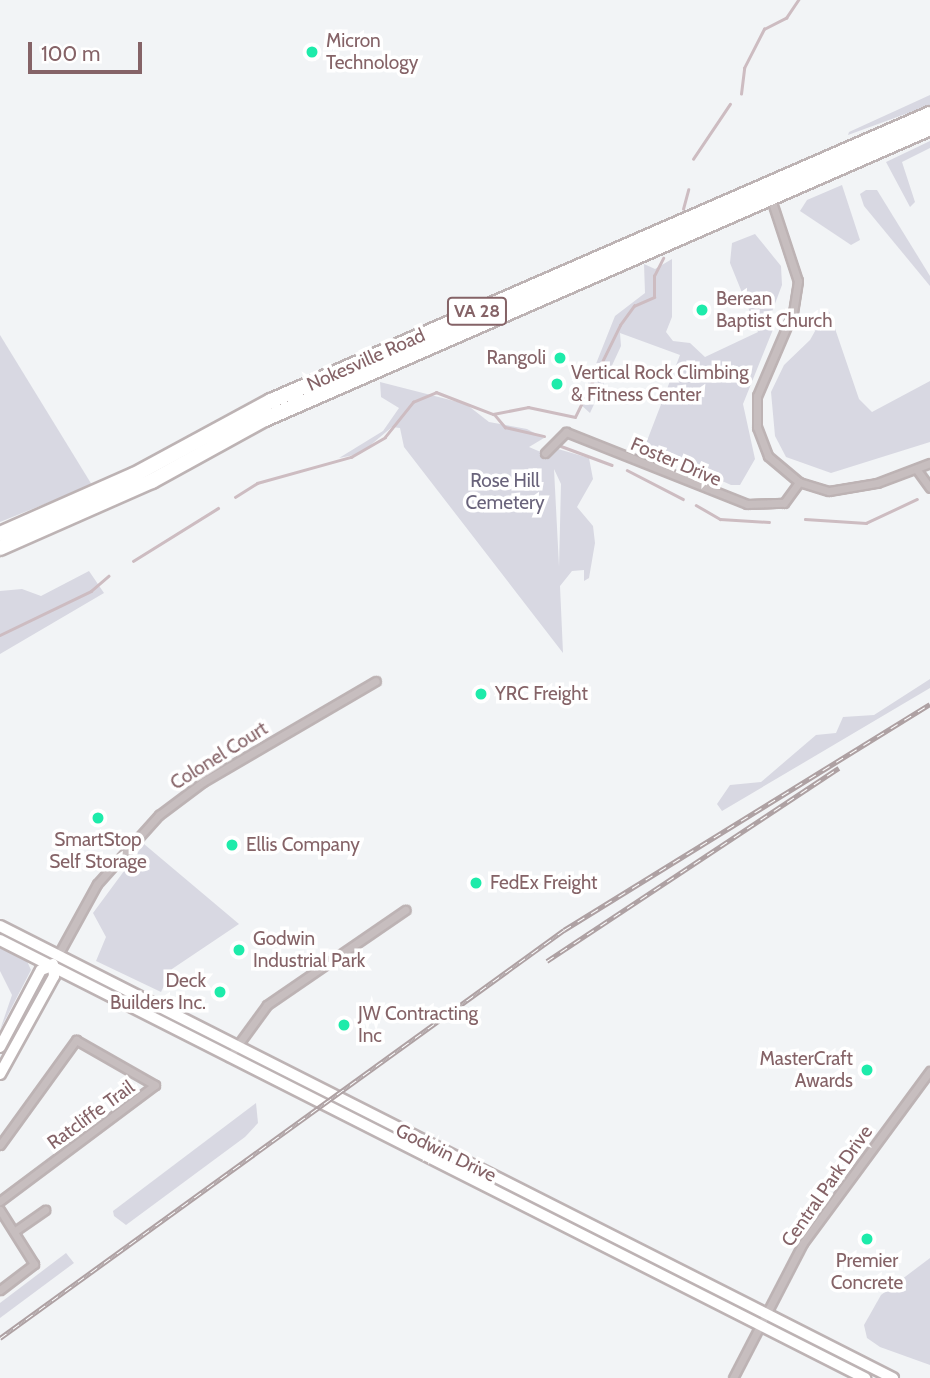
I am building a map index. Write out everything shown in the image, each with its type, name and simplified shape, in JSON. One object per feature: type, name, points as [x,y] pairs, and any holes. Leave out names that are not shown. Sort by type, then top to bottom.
[{"type":"highway","name":"Nokesville Road","points":[[0,548],[142,486],[265,419],[768,192],[930,114]]},
{"type":"highway","name":"Nokesville Road","points":[[0,534],[134,475],[271,401],[768,192],[930,128]]},
{"type":"street","points":[[768,192],[794,255],[798,293],[758,389],[756,419],[768,456],[799,482],[845,491],[917,470],[930,463]]},
{"type":"street","name":"Foster Drive","points":[[545,453],[566,432],[747,504],[784,503],[799,482]]},
{"type":"street","points":[[917,470],[930,488]]},
{"type":"street","name":"Colonel Court","points":[[58,955],[92,890],[159,815],[202,782],[376,681]]},
{"type":"street","points":[[229,1057],[235,1045],[267,1005],[405,910]]},
{"type":"street","name":"Godwin Drive","points":[[0,926],[893,1378]]},
{"type":"street","name":"Godwin Drive","points":[[0,940],[864,1378]]},
{"type":"street","points":[[0,1074],[54,976],[52,966],[58,955]]},
{"type":"street","points":[[0,1047],[41,970],[52,966]]},
{"type":"street","name":"Ratcliffe Trail","points":[[0,1145],[76,1040],[155,1085],[0,1201]]},
{"type":"street","name":"Central Park Drive","points":[[733,1378],[803,1243],[930,1071]]},
{"type":"street","points":[[0,1210],[34,1264],[0,1290]]},
{"type":"street","points":[[15,1231],[45,1210]]},
{"type":"green space","points":[[930,95],[930,105],[848,135],[849,132]]},
{"type":"green space","points":[[930,141],[930,148],[902,162],[915,202],[910,207],[886,162]]},
{"type":"green space","points":[[842,185],[860,240],[851,245],[800,211],[807,200]]},
{"type":"green space","points":[[866,190],[877,190],[930,276],[930,286],[864,206],[860,194]]},
{"type":"green space","points":[[755,234],[781,266],[782,285],[770,317],[774,327],[743,404],[755,459],[740,485],[731,485],[645,446],[680,355],[620,333],[621,346],[590,413],[580,404],[615,316],[645,293],[644,264],[655,269],[672,259],[672,317],[666,332],[673,341],[690,343],[705,357],[758,332],[730,263],[732,243]]},
{"type":"green space","points":[[828,308],[859,399],[872,412],[930,381],[930,442],[831,473],[786,457],[775,436],[771,392],[784,365],[810,340]]},
{"type":"green space","points":[[0,335],[92,485],[0,522]]},
{"type":"green space","name":"Rose Hill Cemetery","points":[[380,382],[466,404],[489,422],[527,429],[544,438],[529,447],[550,456],[558,449],[589,458],[593,479],[577,507],[593,526],[595,543],[589,578],[584,581],[584,570],[572,571],[560,586],[563,653],[404,447],[400,428],[392,427],[360,454],[339,458],[383,431],[399,408],[381,397]],"holes":[[[554,469],[561,484],[559,567]]]},
{"type":"green space","points":[[89,571],[104,593],[0,654],[0,591],[22,589],[41,596]]},
{"type":"green space","points":[[930,679],[930,688],[722,811],[717,804],[730,785],[761,782],[816,735],[836,733],[843,717],[874,715]]},
{"type":"green space","points":[[144,844],[239,924],[172,969],[161,992],[96,961],[106,937],[93,913]]},
{"type":"green space","points":[[0,948],[27,961],[31,970],[0,1030],[12,995],[0,971]]},
{"type":"green space","points":[[256,1103],[258,1123],[245,1137],[126,1225],[114,1216],[113,1211]]},
{"type":"green space","points":[[66,1253],[74,1263],[0,1318],[0,1303]]},
{"type":"green space","points":[[930,1258],[930,1365],[880,1347],[867,1338],[864,1325],[881,1295]]},
{"type":"waterway","points":[[741,94],[744,68],[764,29],[786,18],[798,0]]},
{"type":"waterway","points":[[693,159],[730,104]]},
{"type":"waterway","points":[[683,209],[688,190]]},
{"type":"waterway","points":[[235,497],[257,483],[351,457],[385,437],[413,402],[436,392],[493,414],[528,407],[575,417],[620,325],[634,306],[654,297],[654,276],[663,258]]},
{"type":"waterway","points":[[495,415],[505,427],[544,436]]},
{"type":"waterway","points":[[561,446],[612,465]]},
{"type":"waterway","points":[[627,470],[683,499]]},
{"type":"waterway","points":[[805,519],[866,523],[917,499]]},
{"type":"waterway","points":[[696,505],[720,519],[769,522]]},
{"type":"waterway","points":[[133,561],[218,508]]},
{"type":"waterway","points":[[0,635],[91,591],[108,576]]},
{"type":"railway","points":[[0,1338],[564,930],[930,704]]},
{"type":"railway","points":[[547,961],[839,768]]},
{"type":"place","name":"Micron Technology","points":[[312,52]]},
{"type":"place","name":"Berean Baptist Church","points":[[702,310]]},
{"type":"place","name":"Rangoli","points":[[560,358]]},
{"type":"place","name":"Vertical Rock Climbing & Fitness Center","points":[[557,384]]},
{"type":"place","name":"YRC Freight","points":[[481,694]]},
{"type":"place","name":"SmartStop Self Storage","points":[[98,818]]},
{"type":"place","name":"Ellis Company","points":[[232,845]]},
{"type":"place","name":"FedEx Freight","points":[[476,883]]},
{"type":"place","name":"Godwin Industrial Park","points":[[239,950]]},
{"type":"place","name":"Deck Builders Inc.","points":[[220,992]]},
{"type":"place","name":"JW Contracting Inc","points":[[344,1025]]},
{"type":"place","name":"MasterCraft Awards","points":[[867,1070]]},
{"type":"place","name":"Premier Concrete","points":[[867,1239]]}]
